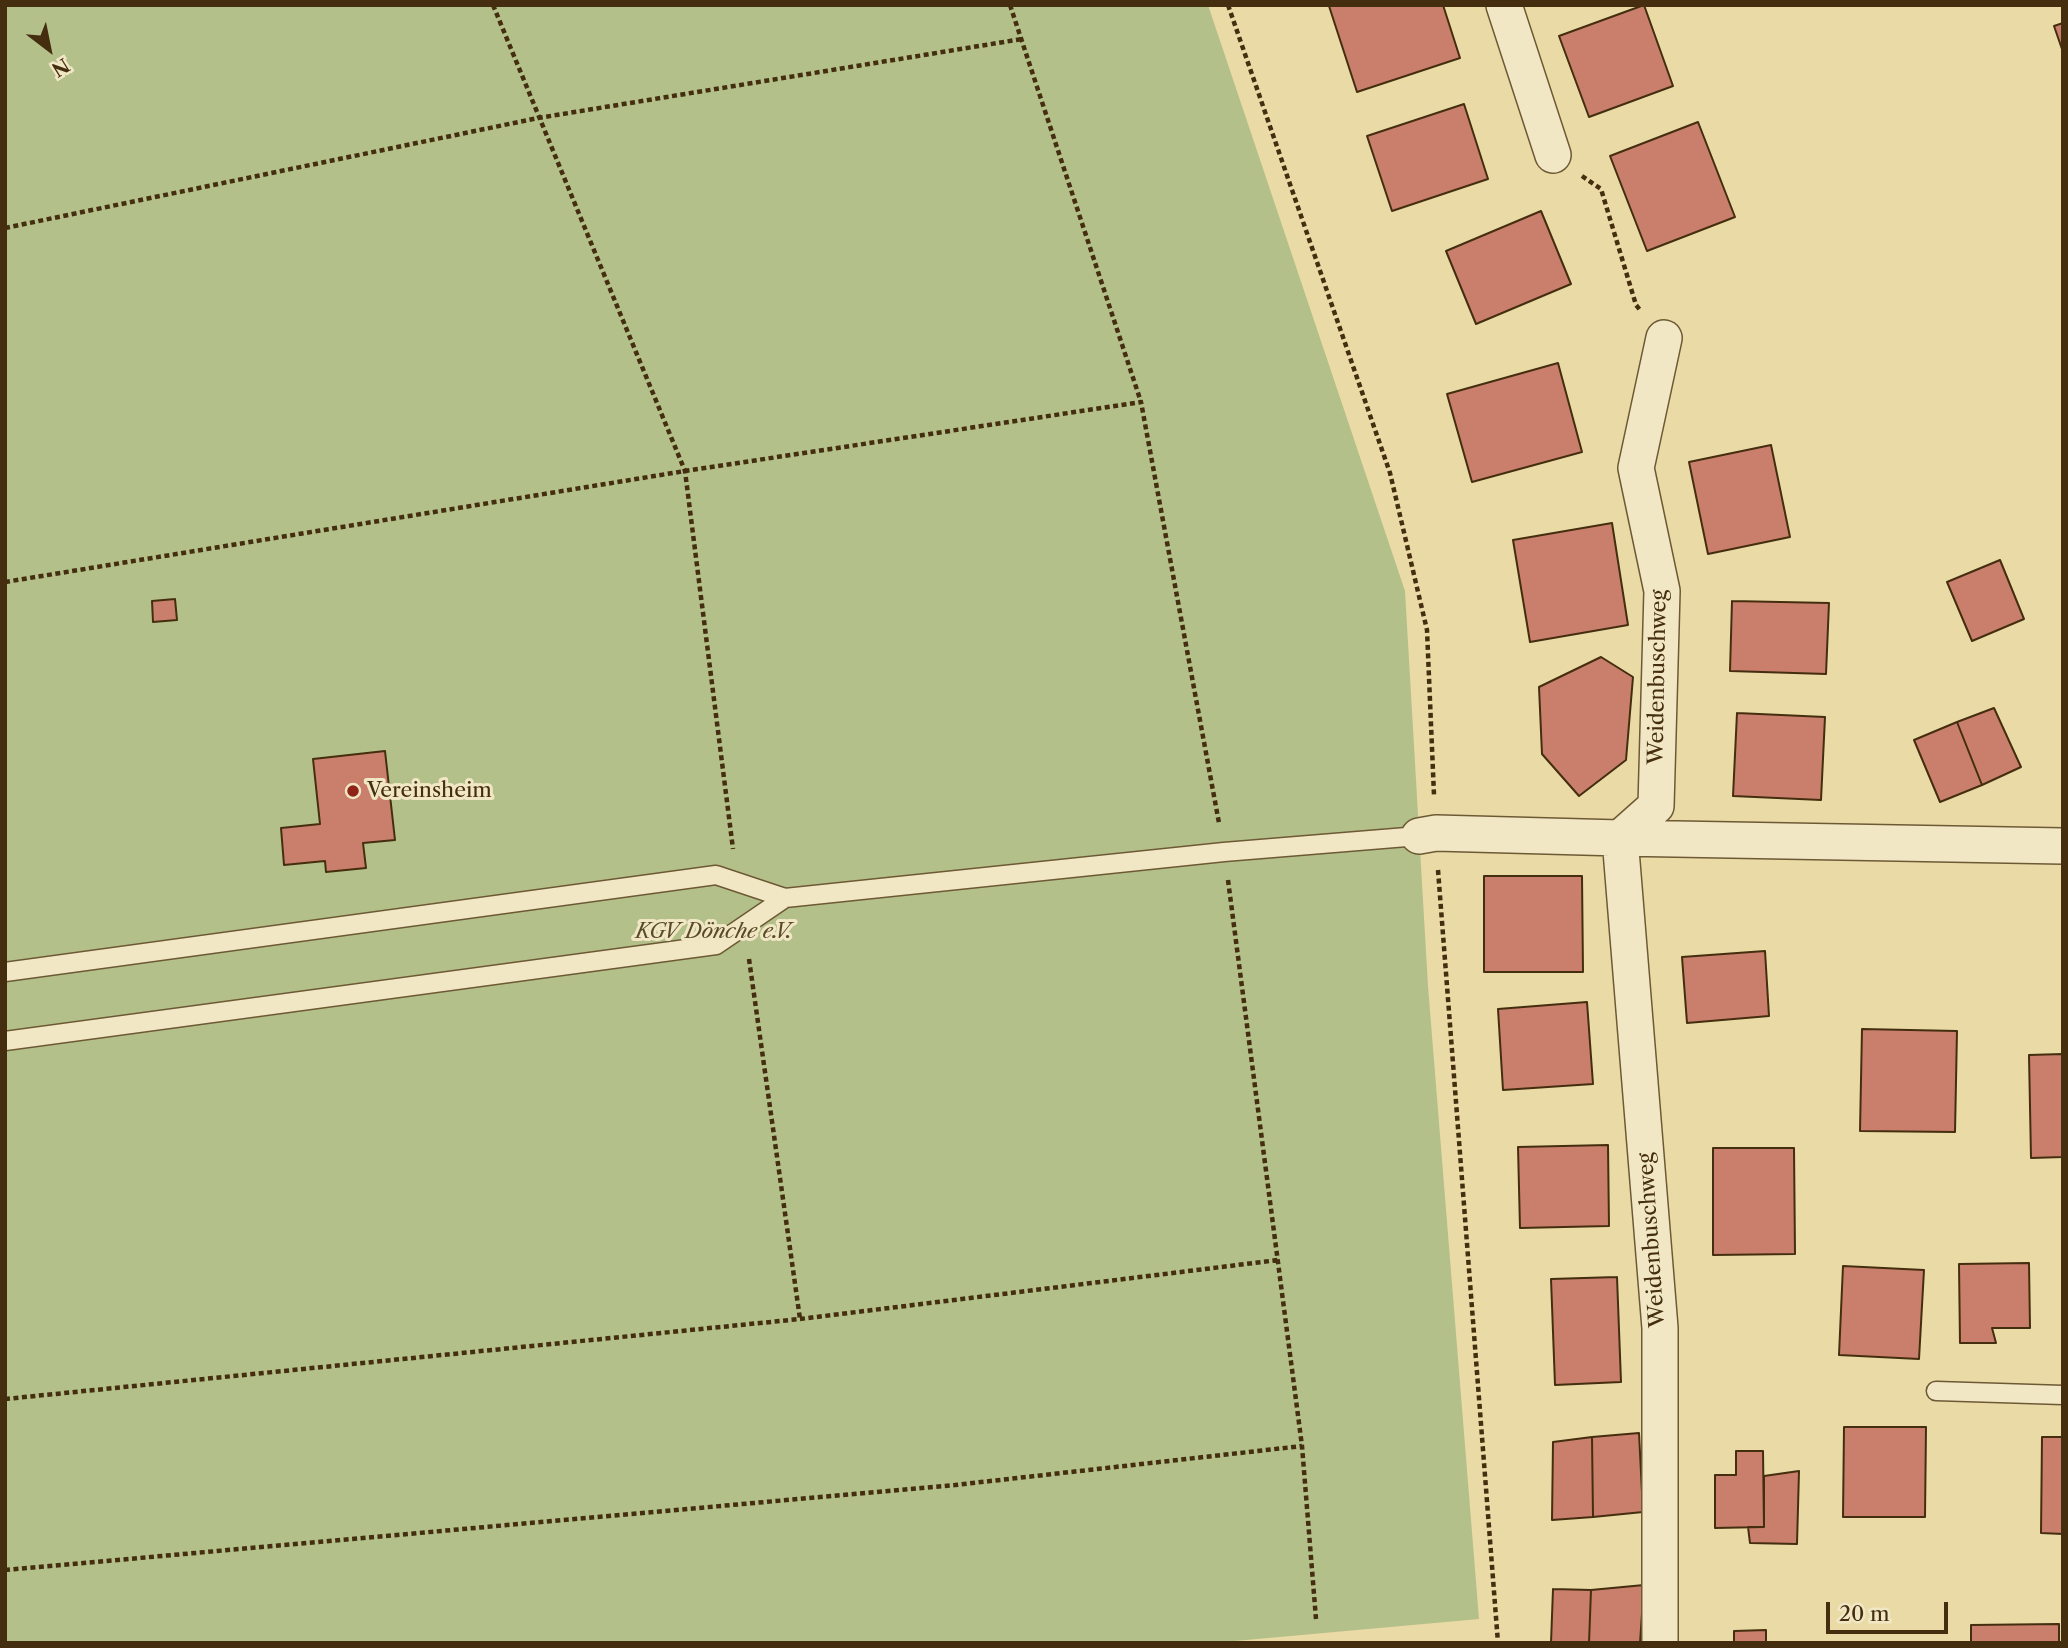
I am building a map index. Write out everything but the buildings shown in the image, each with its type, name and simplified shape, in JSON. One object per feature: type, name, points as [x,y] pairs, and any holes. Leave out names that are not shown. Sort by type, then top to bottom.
[{"type":"street","points":[[1504,5],[1553,155]]},
{"type":"street","name":"Weidenbuschweg","points":[[1660,1643],[1660,1328],[1620,838],[1656,806],[1662,591],[1636,468],[1664,338]]},
{"type":"street","points":[[1419,836],[1436,833],[2063,846]]},
{"type":"lane","points":[[5,972],[716,875],[785,898],[1224,852],[1419,836]]},
{"type":"lane","points":[[5,1041],[716,945],[785,898]]},
{"type":"lane","points":[[1936,1391],[2063,1395]]},
{"type":"path","points":[[493,5],[685,471],[737,882]]},
{"type":"path","points":[[1010,5],[1141,402],[1224,852],[1302,1446],[1316,1619]]},
{"type":"path","points":[[5,228],[538,118],[1022,39]]},
{"type":"path","points":[[1553,155],[1601,189],[1636,304],[1664,338]]},
{"type":"path","points":[[5,582],[685,471],[1141,402]]},
{"type":"path","points":[[744,926],[800,1319]]},
{"type":"path","points":[[5,1399],[800,1319],[1278,1260]]},
{"type":"path","points":[[5,1570],[955,1485],[1302,1446]]},
{"type":"green space","name":"KGV Dönche e.V.","points":[[5,5],[1208,5],[1405,591],[1428,986],[1479,1619],[1213,1643],[5,1643]]},
{"type":"place","name":"Vereinsheim","points":[[353,791]]}]
